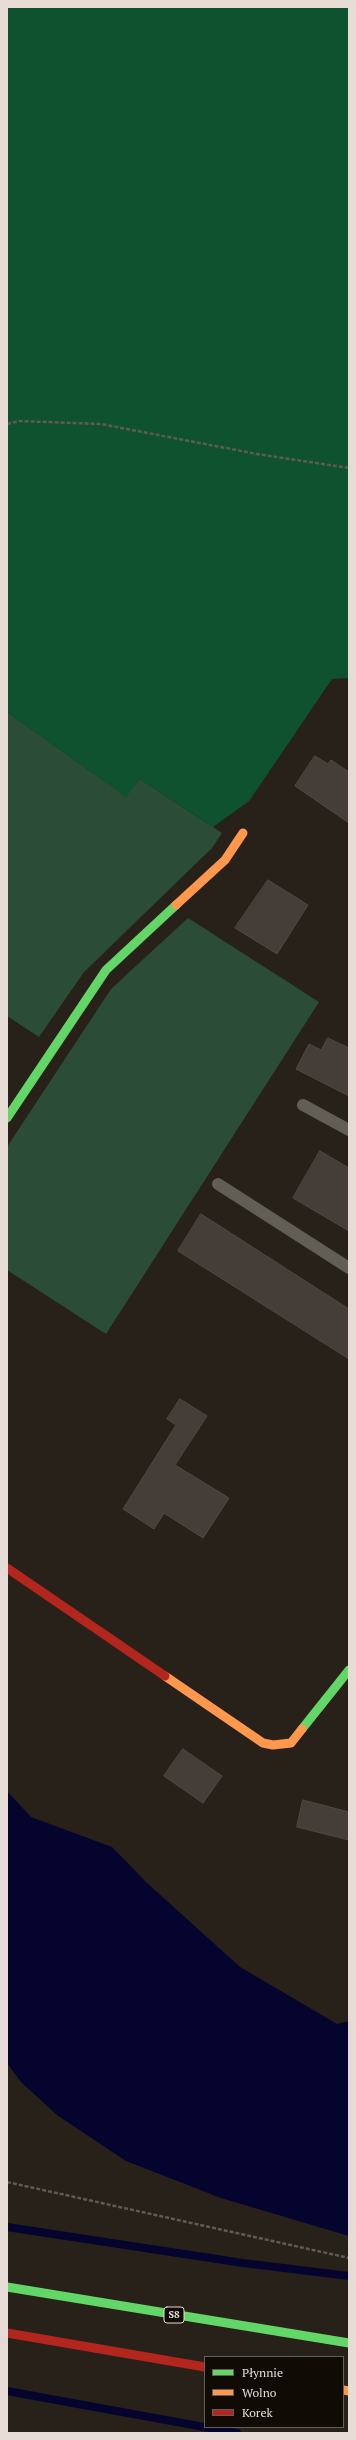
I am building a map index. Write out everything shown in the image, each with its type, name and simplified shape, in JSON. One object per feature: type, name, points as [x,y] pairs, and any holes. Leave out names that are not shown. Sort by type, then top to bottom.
[{"type":"main road","points":[[7,1118],[106,970],[225,860],[243,833]]},
{"type":"main road","points":[[7,1568],[263,1743],[273,1745],[291,1743],[349,1670]]},
{"type":"main road","name":"S8","points":[[7,2287],[346,2342]]},
{"type":"main road","points":[[7,2333],[204,2367]]},
{"type":"lane","points":[[303,1105],[349,1130]]},
{"type":"lane","points":[[218,1184],[349,1268]]},
{"type":"path","points":[[7,424],[19,421],[101,424],[257,454],[349,468]]},
{"type":"path","points":[[7,2182],[349,2258]]},
{"type":"green space","points":[[7,7],[349,7],[349,678],[332,679],[249,801],[213,827],[140,779],[126,797],[7,712]]},
{"type":"green space","points":[[7,712],[125,796],[140,779],[222,833],[212,848],[84,972],[39,1037],[7,1016]]},
{"type":"green space","points":[[188,918],[319,1002],[106,1334],[7,1270],[7,1147],[111,989]]},
{"type":"shaded area","points":[[7,1791],[31,1817],[112,1847],[146,1882],[240,1967],[337,2024],[349,2021],[349,2236],[221,2198],[126,2161],[57,2115],[21,2082],[7,2063]]},
{"type":"building","points":[[315,756],[328,764],[331,760],[349,772],[349,823],[295,786]]},
{"type":"building","points":[[268,880],[308,905],[277,954],[235,928]]},
{"type":"building","points":[[328,1038],[349,1048],[349,1096],[296,1069],[309,1044],[321,1050]]},
{"type":"building","points":[[320,1151],[349,1168],[349,1231],[293,1198]]},
{"type":"building","points":[[201,1214],[349,1309],[349,1359],[178,1251]]},
{"type":"building","points":[[180,1399],[207,1416],[175,1465],[229,1498],[203,1538],[164,1513],[154,1529],[123,1509],[176,1425],[167,1419]]},
{"type":"building","points":[[183,1749],[222,1776],[203,1803],[164,1776]]},
{"type":"building","points":[[303,1800],[349,1812],[349,1840],[297,1827]]},
{"type":"waterway","points":[[7,2227],[243,2263],[349,2276]]},
{"type":"waterway","points":[[7,2391],[204,2427]]},
{"type":"waterway","points":[[210,2428],[237,2433]]},
{"type":"traffic: fast","points":[[7,1118],[106,970],[176,905]]},
{"type":"traffic: fast","points":[[302,1729],[349,1670]]},
{"type":"traffic: fast","points":[[7,2287],[349,2343]]},
{"type":"traffic: slow","points":[[176,905],[225,860],[243,833]]},
{"type":"traffic: slow","points":[[165,1676],[263,1743],[273,1745],[291,1743],[302,1729]]},
{"type":"traffic: slow","points":[[344,2390],[349,2391]]},
{"type":"traffic: jam","points":[[7,1568],[165,1676]]},
{"type":"traffic: jam","points":[[7,2333],[204,2367]]}]
